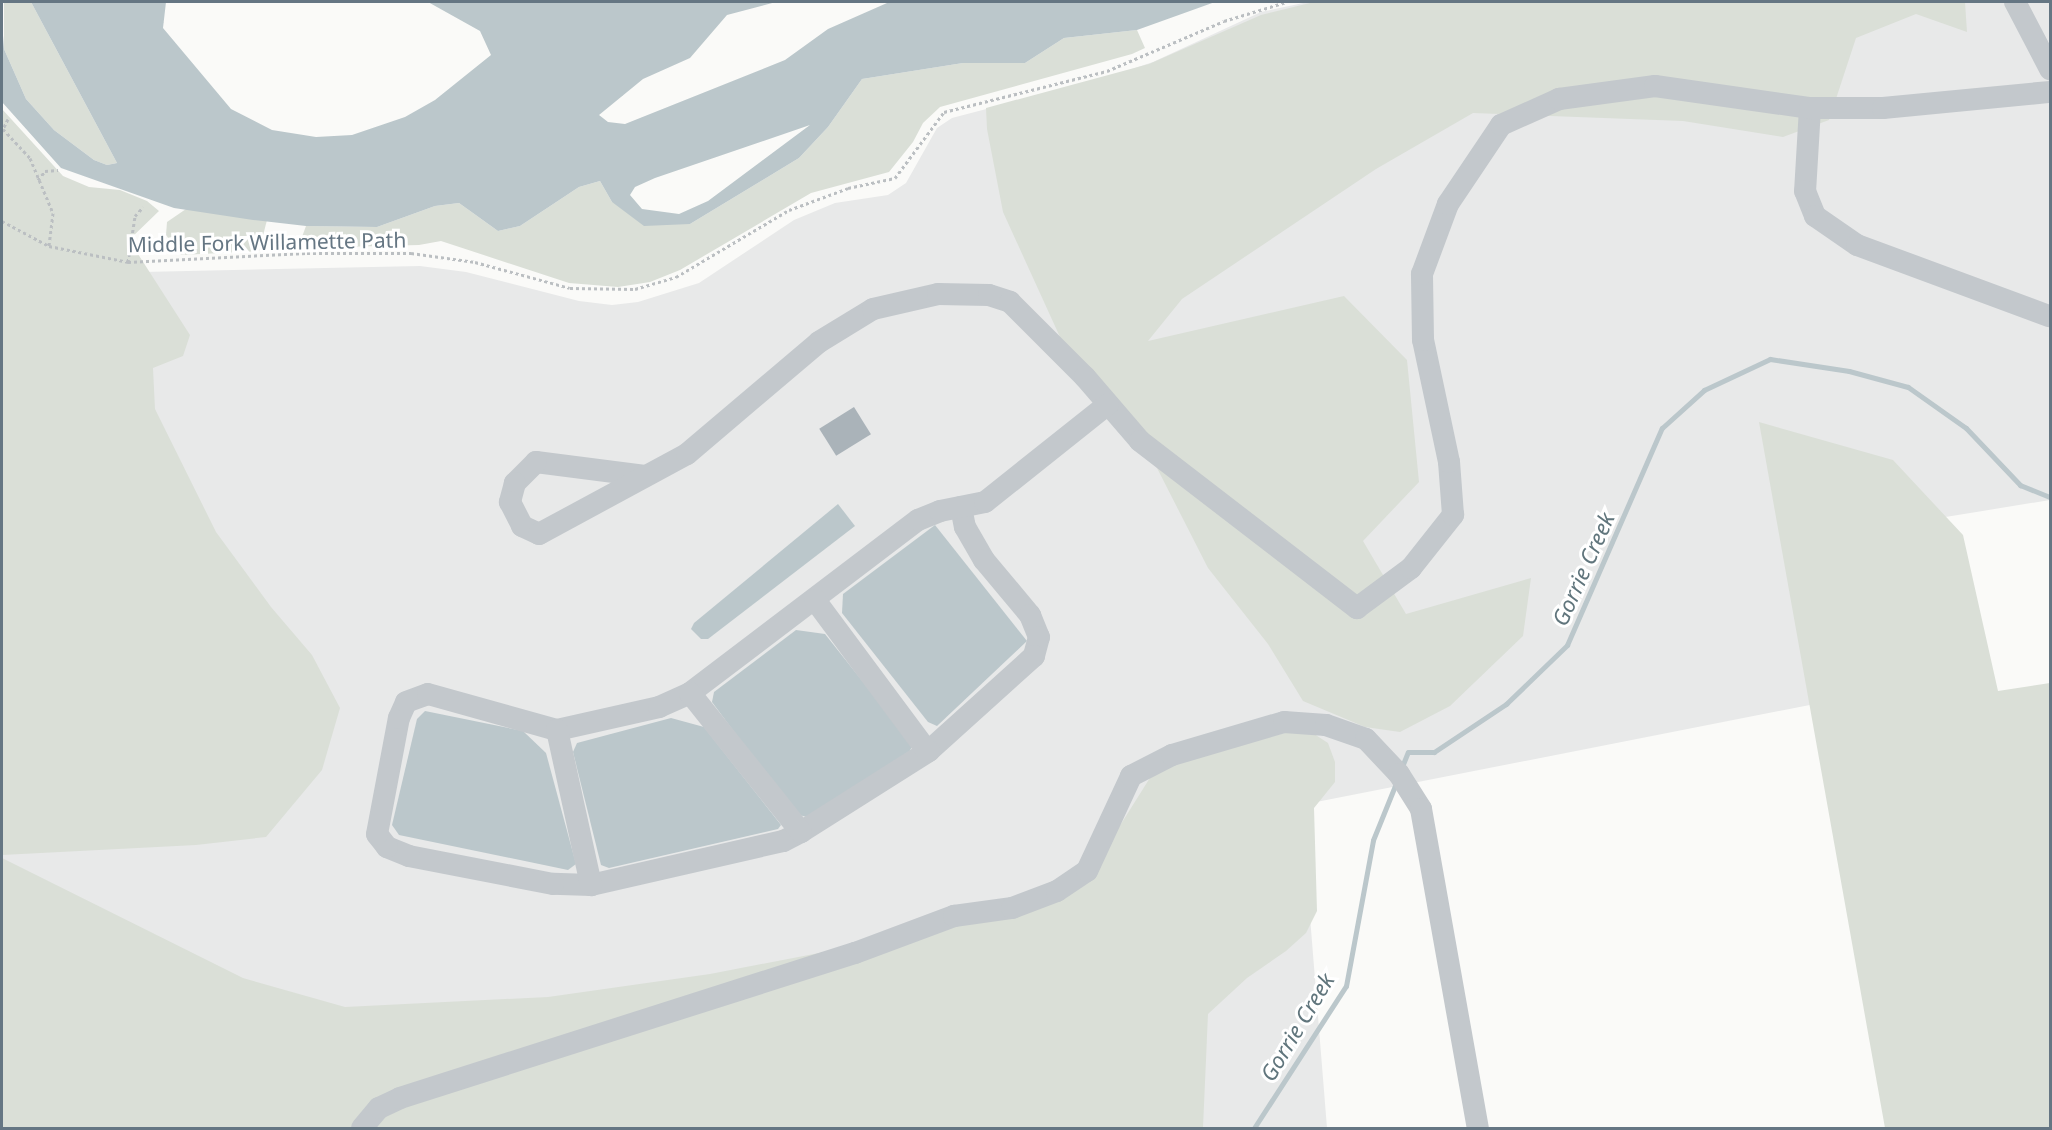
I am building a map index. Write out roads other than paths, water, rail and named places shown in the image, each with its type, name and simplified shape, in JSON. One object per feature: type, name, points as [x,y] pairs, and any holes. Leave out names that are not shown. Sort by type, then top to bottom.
[{"type":"lane","points":[[2015,2],[2050,69]]},
{"type":"lane","points":[[645,476],[536,462],[515,483],[510,502],[522,526],[539,534],[687,454],[819,342],[873,309],[938,294],[989,295],[1010,302],[1108,404],[1140,441],[1357,608],[1411,568],[1453,515],[1449,462],[1423,340],[1422,274],[1448,204],[1501,125],[1559,99],[1655,87],[1810,108],[1883,108],[2050,92]]},
{"type":"lane","points":[[1810,108],[1805,191],[1815,216],[1857,245],[2049,316]]},
{"type":"lane","points":[[961,507],[965,527],[984,560],[1030,615],[1039,637],[1034,656],[928,752],[801,832],[783,841],[591,885],[553,884],[409,856],[387,847],[377,834],[399,718],[406,702],[428,694],[557,730],[659,707],[690,693],[918,520],[961,507],[985,502],[1108,404]]},
{"type":"lane","points":[[815,600],[928,752]]},
{"type":"lane","points":[[690,693],[801,832]]},
{"type":"lane","points":[[362,1128],[379,1108],[400,1098],[855,953],[954,916],[1012,908],[1057,891],[1087,871],[1131,776],[1172,755],[1284,722],[1326,725],[1366,739],[1399,774],[1422,809],[1478,1128]]},
{"type":"lane","points":[[557,730],[591,885]]},
{"type":"waterway","name":"Gorrie Creek","points":[[1401,769],[1408,752],[1434,752],[1506,704],[1567,645],[1662,428],[1704,390],[1770,359],[1849,371],[1908,387],[1966,428],[2020,485],[2050,497]]},
{"type":"waterway","name":"Gorrie Creek","points":[[1254,1128],[1346,986],[1373,840],[1396,783]]}]
